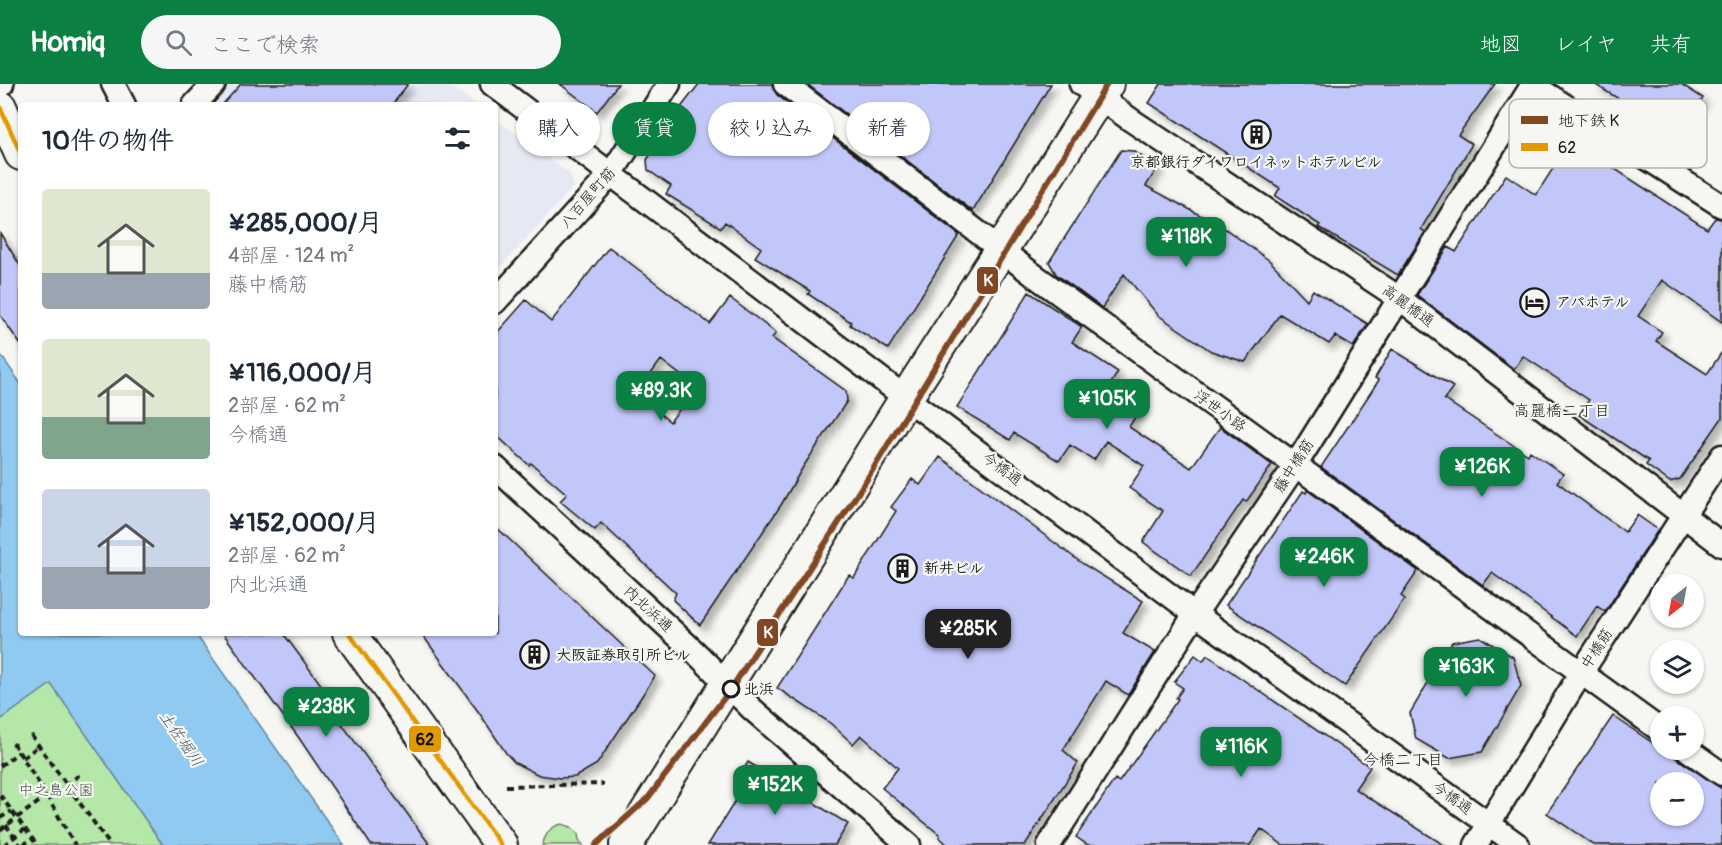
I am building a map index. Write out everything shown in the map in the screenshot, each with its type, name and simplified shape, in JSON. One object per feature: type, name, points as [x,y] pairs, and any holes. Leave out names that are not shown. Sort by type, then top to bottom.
[{"type":"main road","points":[[626,845],[1001,249],[1096,88]]},
{"type":"main road","points":[[0,107],[18,147]]},
{"type":"main road","points":[[351,636],[501,845]]},
{"type":"street","points":[[113,84],[122,102]]},
{"type":"street","points":[[197,102],[214,84]]},
{"type":"street","name":"今橋通","points":[[492,84],[1195,614],[1518,845]]},
{"type":"street","name":"八百屋町筋","points":[[498,299],[611,174],[669,84]]},
{"type":"street","name":"浮世小路","points":[[785,84],[1031,273],[1650,723]]},
{"type":"street","points":[[1532,84],[1555,99]]},
{"type":"street","name":"藤中橋筋","points":[[1523,99],[1532,84]]},
{"type":"street","name":"高麗橋通","points":[[1096,88],[1131,120],[1399,298],[1722,545]]},
{"type":"street","name":"藤中橋筋","points":[[1049,845],[1195,614],[1295,466],[1509,121]]},
{"type":"street","points":[[1663,168],[1722,206]]},
{"type":"street","name":"中橋筋","points":[[1476,845],[1581,673],[1722,456]]},
{"type":"street","name":"内北浜通","points":[[498,470],[696,653],[752,709],[909,845]]},
{"type":"street","points":[[1702,760],[1722,774]]},
{"type":"path","points":[[31,735],[110,845]]},
{"type":"path","points":[[13,743],[75,845]]},
{"type":"path","points":[[23,758],[38,746]]},
{"type":"path","points":[[0,766],[19,752]]},
{"type":"path","points":[[66,785],[78,776],[75,771]]},
{"type":"path","points":[[506,786],[604,784]]},
{"type":"path","points":[[0,795],[37,845]]},
{"type":"path","points":[[0,830],[47,796]]},
{"type":"path","points":[[0,818],[12,811]]},
{"type":"path","points":[[6,825],[21,845],[32,839]]},
{"type":"path","points":[[0,840],[4,845],[25,830]]},
{"type":"shaded area","points":[[232,84],[448,84],[473,102],[215,102]]},
{"type":"shaded area","points":[[498,121],[516,134],[516,156],[545,156],[570,174],[574,186],[498,270]]},
{"type":"green space","name":"中之島公園","points":[[51,683],[163,845],[0,845],[0,720]]},
{"type":"green space","points":[[562,824],[571,827],[578,834],[583,845],[542,845],[549,832]]},
{"type":"water","name":"土佐堀川","points":[[0,354],[18,380],[18,636],[197,636],[344,845],[163,845],[51,684],[0,720]]},
{"type":"building","points":[[241,84],[408,84],[394,102],[225,102]]},
{"type":"building","points":[[560,84],[618,84],[600,108],[600,102],[584,102]]},
{"type":"building","points":[[699,84],[772,84],[777,95],[786,102],[708,102],[708,156],[834,156],[834,139],[846,148],[846,156],[856,156],[959,235],[888,349],[808,294],[810,291],[755,257],[761,248],[725,222],[721,228],[666,194],[671,186],[648,170],[647,160],[650,156],[696,156],[696,102],[685,102]]},
{"type":"building","points":[[807,84],[1051,84],[973,211],[901,156],[930,156],[930,102],[846,102],[846,114],[834,105],[834,102],[831,102]]},
{"type":"building","points":[[1161,84],[1495,84],[1458,135],[1472,144],[1421,229],[1425,232],[1398,275],[1318,227],[1320,225],[1275,196],[1280,188],[1149,103]]},
{"type":"building","points":[[1594,84],[1681,84],[1703,98],[1702,99],[1619,99]]},
{"type":"building","points":[[1121,150],[1133,151],[1158,167],[1146,186],[1224,228],[1270,261],[1307,300],[1313,290],[1368,324],[1353,347],[1335,336],[1329,344],[1280,314],[1245,362],[1211,351],[1158,315],[1124,274],[1102,308],[1056,274],[1049,262]]},
{"type":"building","points":[[1553,168],[1613,168],[1707,229],[1715,218],[1722,219],[1722,322],[1662,280],[1638,316],[1662,332],[1656,341],[1707,374],[1722,352],[1722,418],[1680,479],[1670,482],[1646,465],[1649,461],[1579,415],[1589,400],[1523,356],[1514,369],[1417,295],[1448,247],[1456,252],[1506,175],[1536,195]]},
{"type":"building","points":[[0,233],[18,262],[18,341],[0,315]]},
{"type":"building","points":[[609,247],[710,324],[730,298],[776,333],[772,338],[846,391],[847,401],[781,505],[700,625],[673,600],[676,593],[601,523],[595,530],[560,501],[567,494],[531,463],[529,465],[498,437],[498,332],[526,300],[551,322]],"holes":[[[661,360],[696,387],[670,422],[636,394]]]},
{"type":"building","points":[[1029,292],[1082,327],[1072,342],[1118,372],[1108,388],[1140,409],[1129,427],[1191,468],[1220,427],[1272,465],[1246,502],[1243,500],[1191,576],[1143,542],[1163,511],[1129,488],[1144,466],[1106,441],[1094,460],[1070,445],[1059,461],[1014,433],[1010,440],[957,407]]},
{"type":"building","points":[[1392,349],[1453,387],[1444,399],[1528,455],[1530,451],[1563,474],[1557,482],[1625,532],[1637,515],[1658,530],[1605,612],[1597,606],[1577,636],[1492,573],[1483,585],[1321,467],[1379,380],[1375,378]]},
{"type":"building","points":[[940,457],[1083,564],[1143,601],[1123,633],[1155,652],[1128,695],[1106,681],[1063,750],[1078,763],[1025,845],[948,845],[939,837],[940,835],[882,788],[898,768],[861,735],[853,744],[829,722],[777,688],[849,575],[854,578],[896,511],[891,507],[912,479],[920,485]]},
{"type":"building","points":[[1307,490],[1418,571],[1401,596],[1405,599],[1345,686],[1226,605],[1303,491],[1306,493]]},
{"type":"building","name":"大阪証券取引所ビル","points":[[498,529],[655,676],[597,764],[575,777],[560,778],[539,775],[515,763],[423,636],[498,636]]},
{"type":"building","points":[[225,636],[285,636],[336,705],[331,709],[430,845],[371,845],[299,738]]},
{"type":"building","points":[[1480,637],[1513,657],[1521,686],[1482,752],[1449,758],[1416,739],[1410,713],[1452,642]]},
{"type":"building","points":[[1195,655],[1203,661],[1207,655],[1370,767],[1355,789],[1444,845],[1283,845],[1261,829],[1250,845],[1088,845],[1076,837],[1115,779],[1119,782],[1178,699],[1176,698],[1183,688],[1174,682]]},
{"type":"building","points":[[1613,716],[1650,741],[1650,760],[1679,760],[1697,772],[1650,772],[1650,826],[1704,826],[1704,777],[1722,789],[1722,845],[1594,845],[1547,813]]},
{"type":"building","points":[[748,762],[848,824],[835,845],[708,845],[743,788],[735,783]]},
{"type":"metro line","name":"K","points":[[596,845],[648,798],[731,689],[867,479],[1107,84]]},
{"type":"transit line","name":"62","points":[[0,107],[18,147]]},
{"type":"transit line","name":"62","points":[[351,636],[501,845]]},
{"type":"place","name":"京都銀行ダイワロイネットホテルビル","points":[[1256,135]]},
{"type":"place","name":"アパホテル","points":[[1535,302]]},
{"type":"place","name":"新井ビル","points":[[903,568]]},
{"type":"place","name":"大阪証券取引所ビル","points":[[535,655]]},
{"type":"place","name":"北浜","points":[[731,689]]},
{"type":"district","name":"高麗橋二丁目","points":[[1562,411]]},
{"type":"district","name":"今橋二丁目","points":[[1403,760]]}]
